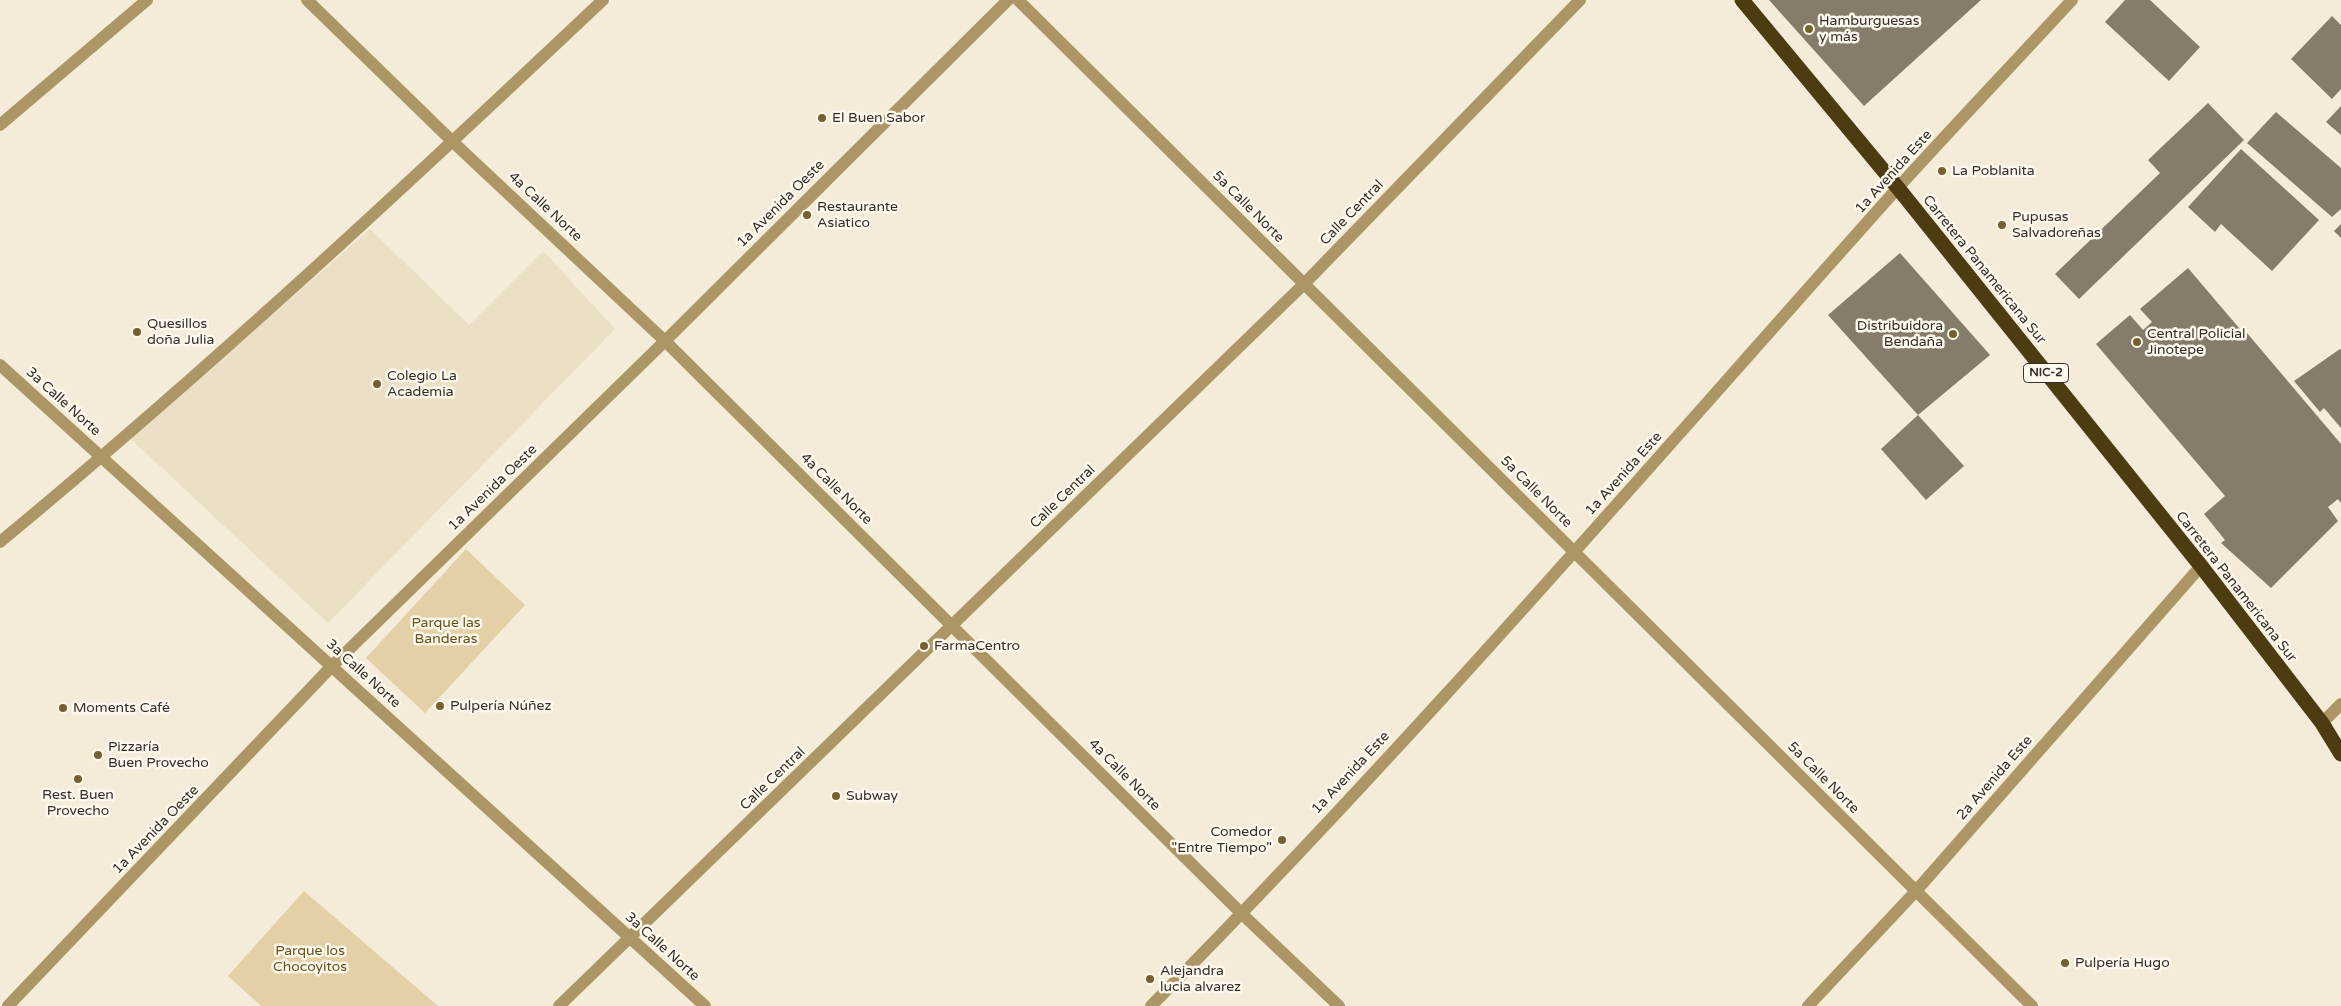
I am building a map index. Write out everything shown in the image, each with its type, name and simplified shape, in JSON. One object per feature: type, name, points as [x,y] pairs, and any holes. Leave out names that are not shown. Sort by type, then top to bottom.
[{"type":"highway","name":"Carretera Panamericana Sur","points":[[1742,0],[1898,188],[2200,566],[2322,724],[2341,754]]},
{"type":"street","points":[[0,125],[147,0]]},
{"type":"street","name":"4a Calle Norte","points":[[307,0],[453,142],[665,341],[1242,914],[1339,1006]]},
{"type":"street","points":[[0,542],[102,458],[453,142],[604,0]]},
{"type":"street","name":"1a Avenida Oeste","points":[[8,1006],[332,666],[665,341],[1008,0]]},
{"type":"street","name":"5a Calle Norte","points":[[1018,0],[2032,1006]]},
{"type":"street","name":"Calle Central","points":[[559,1006],[1304,284],[1580,0]]},
{"type":"street","name":"1a Avenida Este","points":[[1151,1006],[1242,914],[1575,552],[1898,188],[2072,0]]},
{"type":"street","name":"3a Calle Norte","points":[[0,364],[705,1006]]},
{"type":"street","name":"2a Avenida Este","points":[[1808,1006],[1916,891],[2200,566]]},
{"type":"street","points":[[2322,724],[2341,704]]},
{"type":"shaded area","name":"Colegio La Academia","points":[[370,229],[469,325],[543,251],[615,329],[328,623],[131,439]]},
{"type":"green space","name":"Parque las Banderas","points":[[466,549],[525,605],[425,713],[366,658]]},
{"type":"green space","name":"Parque los Chocoyitos","points":[[304,891],[438,1006],[261,1006],[228,976]]},
{"type":"building","points":[[1769,0],[1981,0],[1864,106]]},
{"type":"building","points":[[2125,0],[2150,0],[2200,47],[2169,81],[2105,22]]},
{"type":"building","points":[[2332,16],[2341,25],[2341,89],[2332,99],[2291,59]]},
{"type":"building","points":[[2208,103],[2244,140],[2079,299],[2055,274],[2160,173],[2148,160]]},
{"type":"building","points":[[2341,106],[2341,135],[2326,122]]},
{"type":"building","points":[[2276,112],[2341,168],[2341,209],[2332,217],[2247,143]]},
{"type":"building","points":[[2241,149],[2319,220],[2272,271],[2221,224],[2215,232],[2188,207]]},
{"type":"building","points":[[2341,224],[2341,238],[2334,231]]},
{"type":"building","points":[[1900,253],[1990,355],[1918,415],[1828,315]]},
{"type":"building","points":[[2188,268],[2245,335],[2247,333],[2341,444],[2341,503],[2338,499],[2328,507],[2338,521],[2271,588],[2221,543],[2225,540],[2204,514],[2225,496],[2096,344],[2130,315],[2143,330],[2152,322],[2140,309]]},
{"type":"building","points":[[2340,349],[2341,428],[2324,408],[2320,412],[2294,381]]},
{"type":"building","points":[[1918,415],[1964,466],[1926,500],[1881,449]]},
{"type":"place","name":"Hamburguesas y más","points":[[1809,29]]},
{"type":"place","name":"El Buen Sabor","points":[[822,118]]},
{"type":"place","name":"La Poblanita","points":[[1942,171]]},
{"type":"place","name":"Restaurante Asiatico","points":[[807,215]]},
{"type":"place","name":"Pupusas Salvadoreñas","points":[[2002,225]]},
{"type":"place","name":"Quesillos doña Julia","points":[[137,332]]},
{"type":"place","name":"Distribuidora Bendaña","points":[[1953,334]]},
{"type":"place","name":"Central Policial Jinotepe","points":[[2137,342]]},
{"type":"place","name":"Colegio La Academia","points":[[377,384]]},
{"type":"place","name":"FarmaCentro","points":[[924,646]]},
{"type":"place","name":"Pulpería Núñez","points":[[440,706]]},
{"type":"place","name":"Moments Café","points":[[63,708]]},
{"type":"place","name":"Pizzaría Buen Provecho","points":[[98,755]]},
{"type":"place","name":"Rest. Buen Provecho","points":[[78,779]]},
{"type":"place","name":"Subway","points":[[836,796]]},
{"type":"place","name":"Comedor \"Entre Tiempo\"","points":[[1282,840]]},
{"type":"place","name":"Pulpería Hugo","points":[[2065,963]]},
{"type":"place","name":"Alejandra lucia alvarez","points":[[1150,979]]}]
